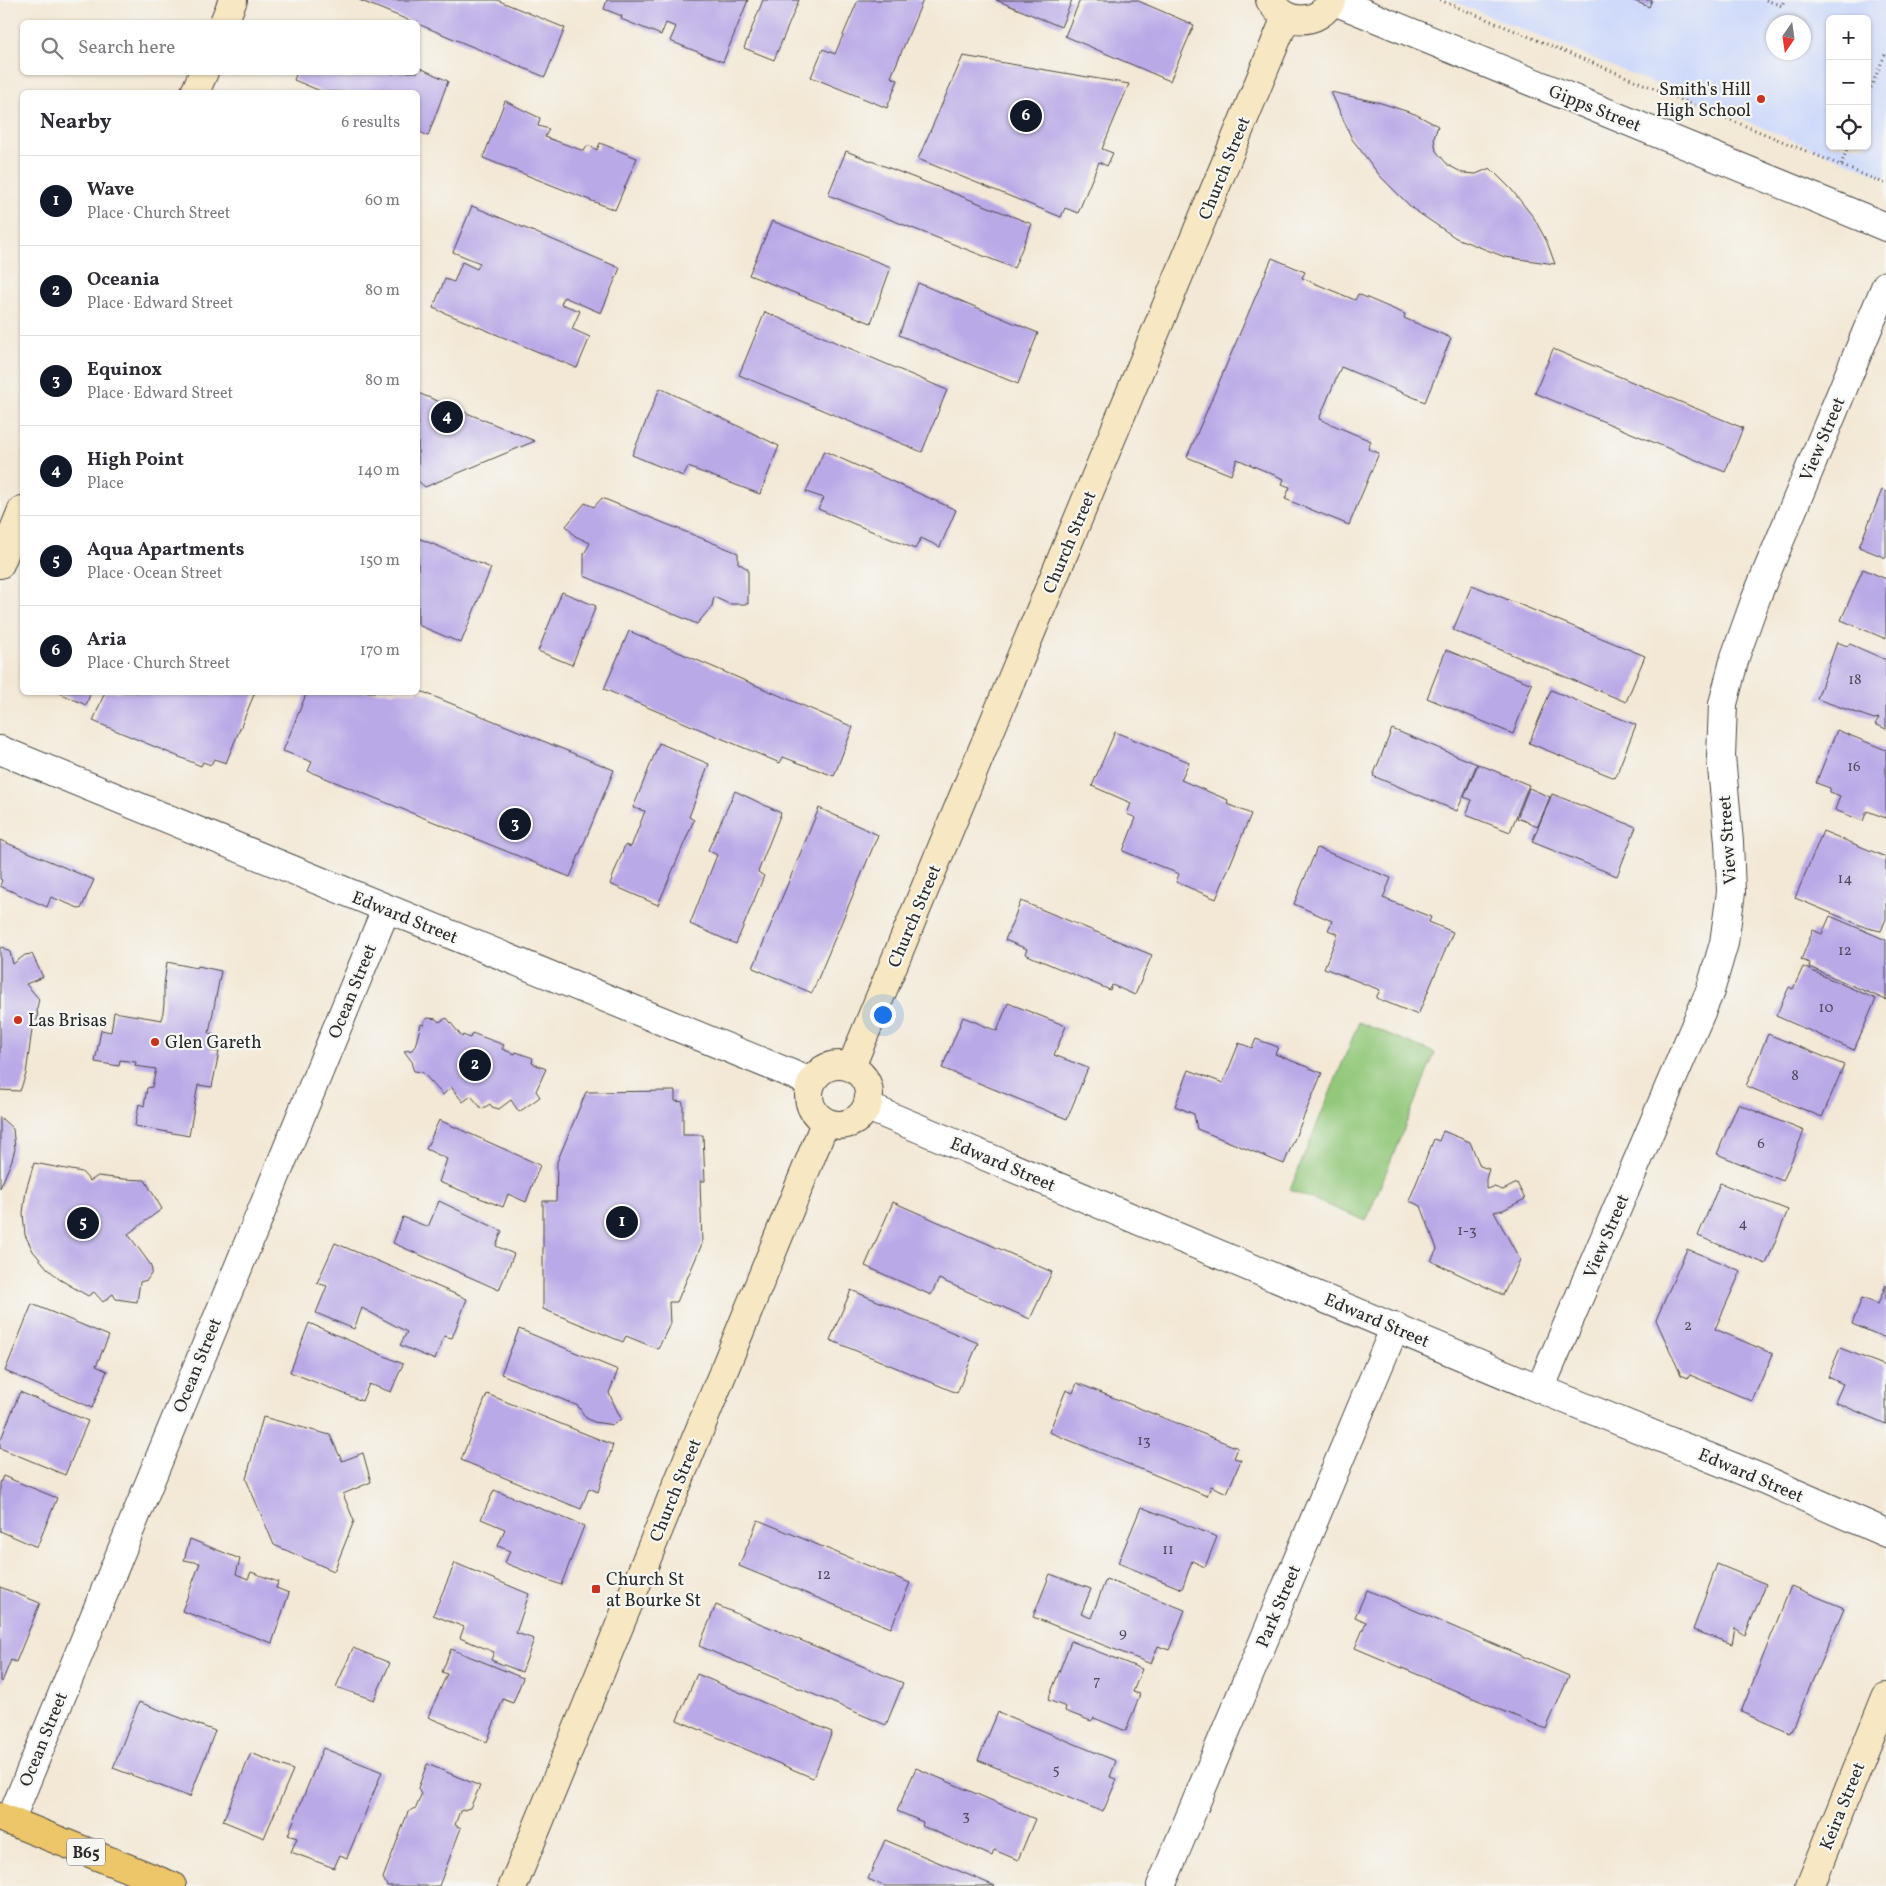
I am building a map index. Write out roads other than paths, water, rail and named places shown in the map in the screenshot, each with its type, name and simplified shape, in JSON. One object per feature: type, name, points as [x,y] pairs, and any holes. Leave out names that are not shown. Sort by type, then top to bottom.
[{"type":"main road","name":"B65","points":[[5,1819],[172,1886]]},
{"type":"street","points":[[225,20],[233,0]]},
{"type":"street","points":[[1278,8],[1297,20],[1308,20],[1328,8],[1332,0]]},
{"type":"street","name":"Gipps Street","points":[[1332,0],[1886,227]]},
{"type":"street","name":"Church Street","points":[[851,1067],[1278,8]]},
{"type":"street","points":[[197,90],[203,75]]},
{"type":"street","name":"View Street","points":[[1540,1389],[1710,991],[1724,943],[1731,892],[1729,842],[1721,757],[1723,704],[1735,657],[1756,598],[1886,285]]},
{"type":"street","points":[[0,564],[20,515]]},
{"type":"street","name":"Edward Street","points":[[0,750],[811,1082]]},
{"type":"street","name":"Ocean Street","points":[[5,1819],[386,909]]},
{"type":"street","points":[[833,1066],[851,1067],[859,1072],[865,1080],[870,1098],[868,1107],[862,1116],[854,1122],[845,1125],[825,1123],[812,1109],[809,1100],[811,1082],[824,1069],[833,1066]]},
{"type":"street","name":"Edward Street","points":[[868,1107],[1540,1389],[1763,1479],[1886,1533]]},
{"type":"street","name":"Church Street","points":[[513,1886],[825,1123]]},
{"type":"street","name":"Park Street","points":[[1162,1886],[1395,1327]]},
{"type":"street","name":"Keira Street","points":[[1810,1886],[1886,1697]]},
{"type":"place","name":"Smith's Hill High School","points":[[1761,99]]},
{"type":"place","name":"Aria","points":[[1026,116]]},
{"type":"place","name":"High Point","points":[[447,417]]},
{"type":"place","name":"Equinox","points":[[515,824]]},
{"type":"place","name":"Las Brisas","points":[[18,1020]]},
{"type":"place","name":"Glen Gareth","points":[[155,1042]]},
{"type":"place","name":"Oceania","points":[[475,1065]]},
{"type":"place","name":"Wave","points":[[622,1222]]},
{"type":"place","name":"Aqua Apartments","points":[[83,1223]]},
{"type":"place","name":"Church St at Bourke St","points":[[596,1589]]}]
